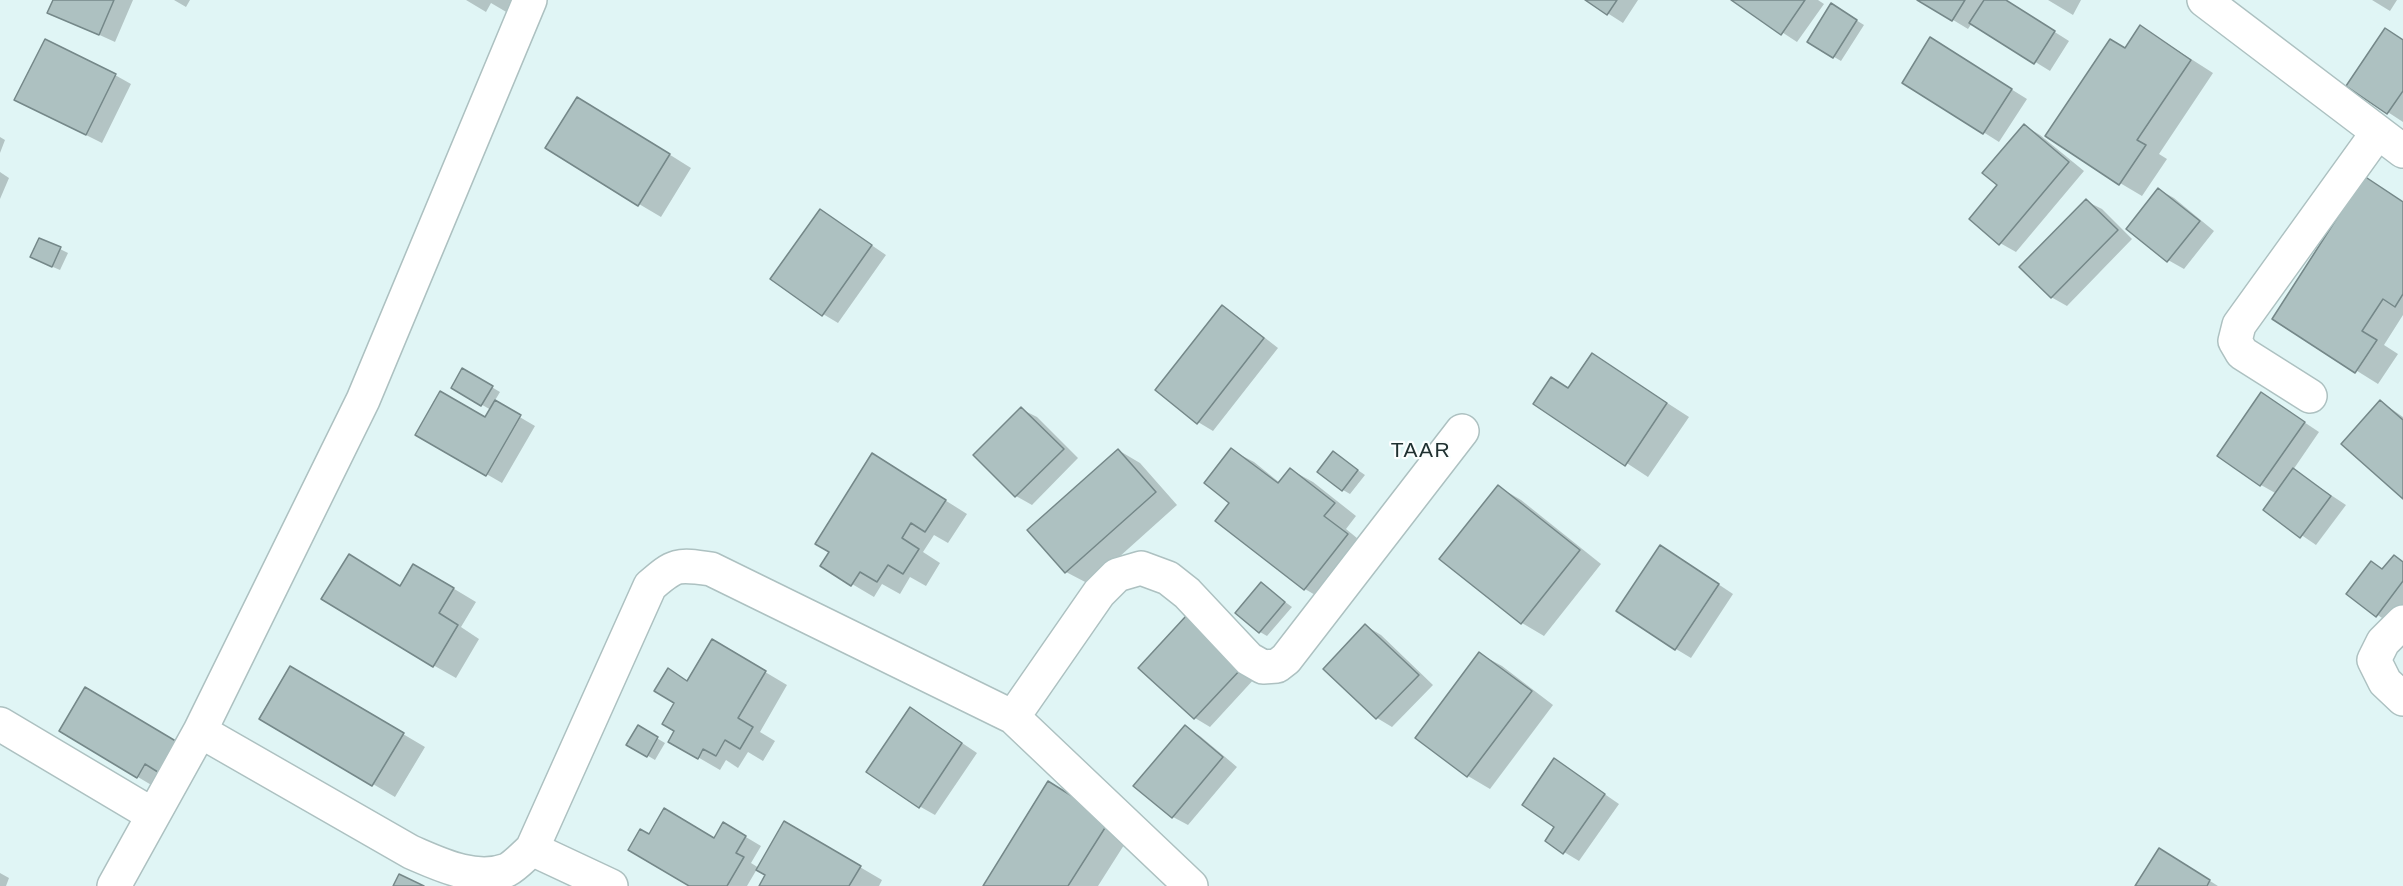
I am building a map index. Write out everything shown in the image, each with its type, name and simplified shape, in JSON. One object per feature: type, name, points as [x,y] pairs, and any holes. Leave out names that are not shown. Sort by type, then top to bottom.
[{"type":"street","points":[[114,886],[200,731],[363,400],[530,0]]},
{"type":"street","points":[[2204,0],[2395,142],[2239,325],[2235,341],[2242,353],[2310,396]]},
{"type":"street","points":[[1013,717],[1099,593],[1117,575],[1141,568],[1168,578],[1187,593],[1249,659],[1263,667],[1277,666],[1287,659],[1462,431]]},
{"type":"street","points":[[200,731],[411,852],[447,868],[481,874],[508,870],[532,849],[650,586],[668,570],[683,565],[711,569],[1013,717],[1191,886]]},
{"type":"street","points":[[2403,622],[2383,642],[2374,660],[2385,681],[2403,699]]},
{"type":"street","points":[[0,724],[153,815]]},
{"type":"street","points":[[532,849],[611,886]]},
{"type":"building","points":[[53,0],[114,0],[99,35],[47,13]]},
{"type":"building","points":[[1585,0],[1617,0],[1607,15]]},
{"type":"building","points":[[1731,0],[1805,0],[1781,35]]},
{"type":"building","points":[[1917,0],[1965,0],[1952,21]]},
{"type":"building","points":[[1984,0],[2006,0],[2055,31],[2034,64],[1969,23]]},
{"type":"building","points":[[1831,3],[1857,20],[1833,58],[1807,42]]},
{"type":"building","points":[[2140,25],[2191,60],[2137,140],[2146,145],[2119,185],[2045,136],[2110,39],[2125,48]]},
{"type":"building","points":[[2385,28],[2403,40],[2403,91],[2387,114],[2346,86]]},
{"type":"building","points":[[1930,37],[2012,89],[1983,134],[1902,83]]},
{"type":"building","points":[[45,39],[116,74],[86,135],[14,100]]},
{"type":"building","points":[[577,97],[670,154],[638,206],[545,148]]},
{"type":"building","points":[[2024,124],[2069,162],[1999,245],[1969,219],[1997,185],[1982,173]]},
{"type":"building","points":[[2364,176],[2403,202],[2403,294],[2395,307],[2383,299],[2362,331],[2377,340],[2355,373],[2272,319]]},
{"type":"building","points":[[2158,188],[2200,221],[2167,262],[2126,229]]},
{"type":"building","points":[[2086,199],[2118,230],[2051,298],[2019,267]]},
{"type":"building","points":[[820,209],[872,245],[822,316],[770,279]]},
{"type":"building","points":[[39,238],[61,247],[52,267],[30,257]]},
{"type":"building","points":[[1222,305],[1264,338],[1197,424],[1155,390]]},
{"type":"building","points":[[1592,353],[1667,403],[1625,466],[1533,404],[1551,377],[1568,388]]},
{"type":"building","points":[[462,368],[493,386],[481,406],[451,388]]},
{"type":"building","points":[[440,391],[485,417],[495,400],[521,415],[486,476],[415,435]]},
{"type":"building","points":[[2261,392],[2305,422],[2260,486],[2217,456]]},
{"type":"building","points":[[2380,400],[2403,420],[2403,499],[2341,444]]},
{"type":"building","points":[[1021,407],[1064,449],[1015,497],[973,455]]},
{"type":"building","points":[[1231,448],[1278,483],[1290,468],[1335,503],[1324,516],[1348,534],[1304,590],[1215,521],[1229,503],[1204,483]]},
{"type":"building","points":[[1118,449],[1156,492],[1065,573],[1027,530]]},
{"type":"building","points":[[1333,451],[1358,470],[1342,491],[1317,472]]},
{"type":"building","points":[[872,453],[946,500],[925,532],[911,523],[902,538],[919,549],[903,574],[888,565],[877,582],[860,572],[851,586],[820,566],[829,552],[815,544]]},
{"type":"building","points":[[2293,468],[2331,496],[2300,538],[2263,510]]},
{"type":"building","points":[[1498,485],[1580,550],[1521,624],[1439,559]]},
{"type":"building","points":[[1660,545],[1719,584],[1675,650],[1616,611]]},
{"type":"building","points":[[349,554],[400,586],[413,564],[454,588],[439,613],[458,625],[433,667],[321,599]]},
{"type":"building","points":[[2394,555],[2403,562],[2403,581],[2376,617],[2346,594],[2371,561],[2382,569]]},
{"type":"building","points":[[1261,582],[1285,602],[1259,633],[1235,613]]},
{"type":"building","points":[[1186,616],[1242,668],[1194,719],[1138,668]]},
{"type":"building","points":[[1365,624],[1419,675],[1376,719],[1323,669]]},
{"type":"building","points":[[712,639],[766,671],[738,718],[753,727],[740,749],[725,740],[716,756],[703,749],[698,759],[668,742],[674,731],[662,724],[674,703],[654,691],[668,668],[687,681]]},
{"type":"building","points":[[1479,652],[1532,691],[1467,777],[1415,738]]},
{"type":"building","points":[[290,666],[404,733],[372,786],[259,719]]},
{"type":"building","points":[[85,687],[179,743],[161,774],[145,764],[137,778],[59,731]]},
{"type":"building","points":[[910,707],[962,743],[919,808],[866,772]]},
{"type":"building","points":[[638,725],[658,737],[647,757],[626,745]]},
{"type":"building","points":[[1185,725],[1223,757],[1172,818],[1133,786]]},
{"type":"building","points":[[1554,758],[1605,794],[1563,854],[1545,841],[1554,827],[1522,805]]},
{"type":"building","points":[[1048,781],[1110,820],[1068,886],[983,886]]},
{"type":"building","points":[[664,808],[714,838],[723,822],[746,836],[736,853],[744,857],[727,886],[689,886],[628,850],[640,829],[649,834]]},
{"type":"building","points":[[784,821],[861,866],[849,886],[759,886],[765,875],[756,870]]},
{"type":"building","points":[[2159,848],[2210,880],[2207,886],[2135,886]]},
{"type":"building","points":[[399,874],[424,886],[393,886]]},
{"type":"district","name":"TAAR","points":[[1421,451]]}]
